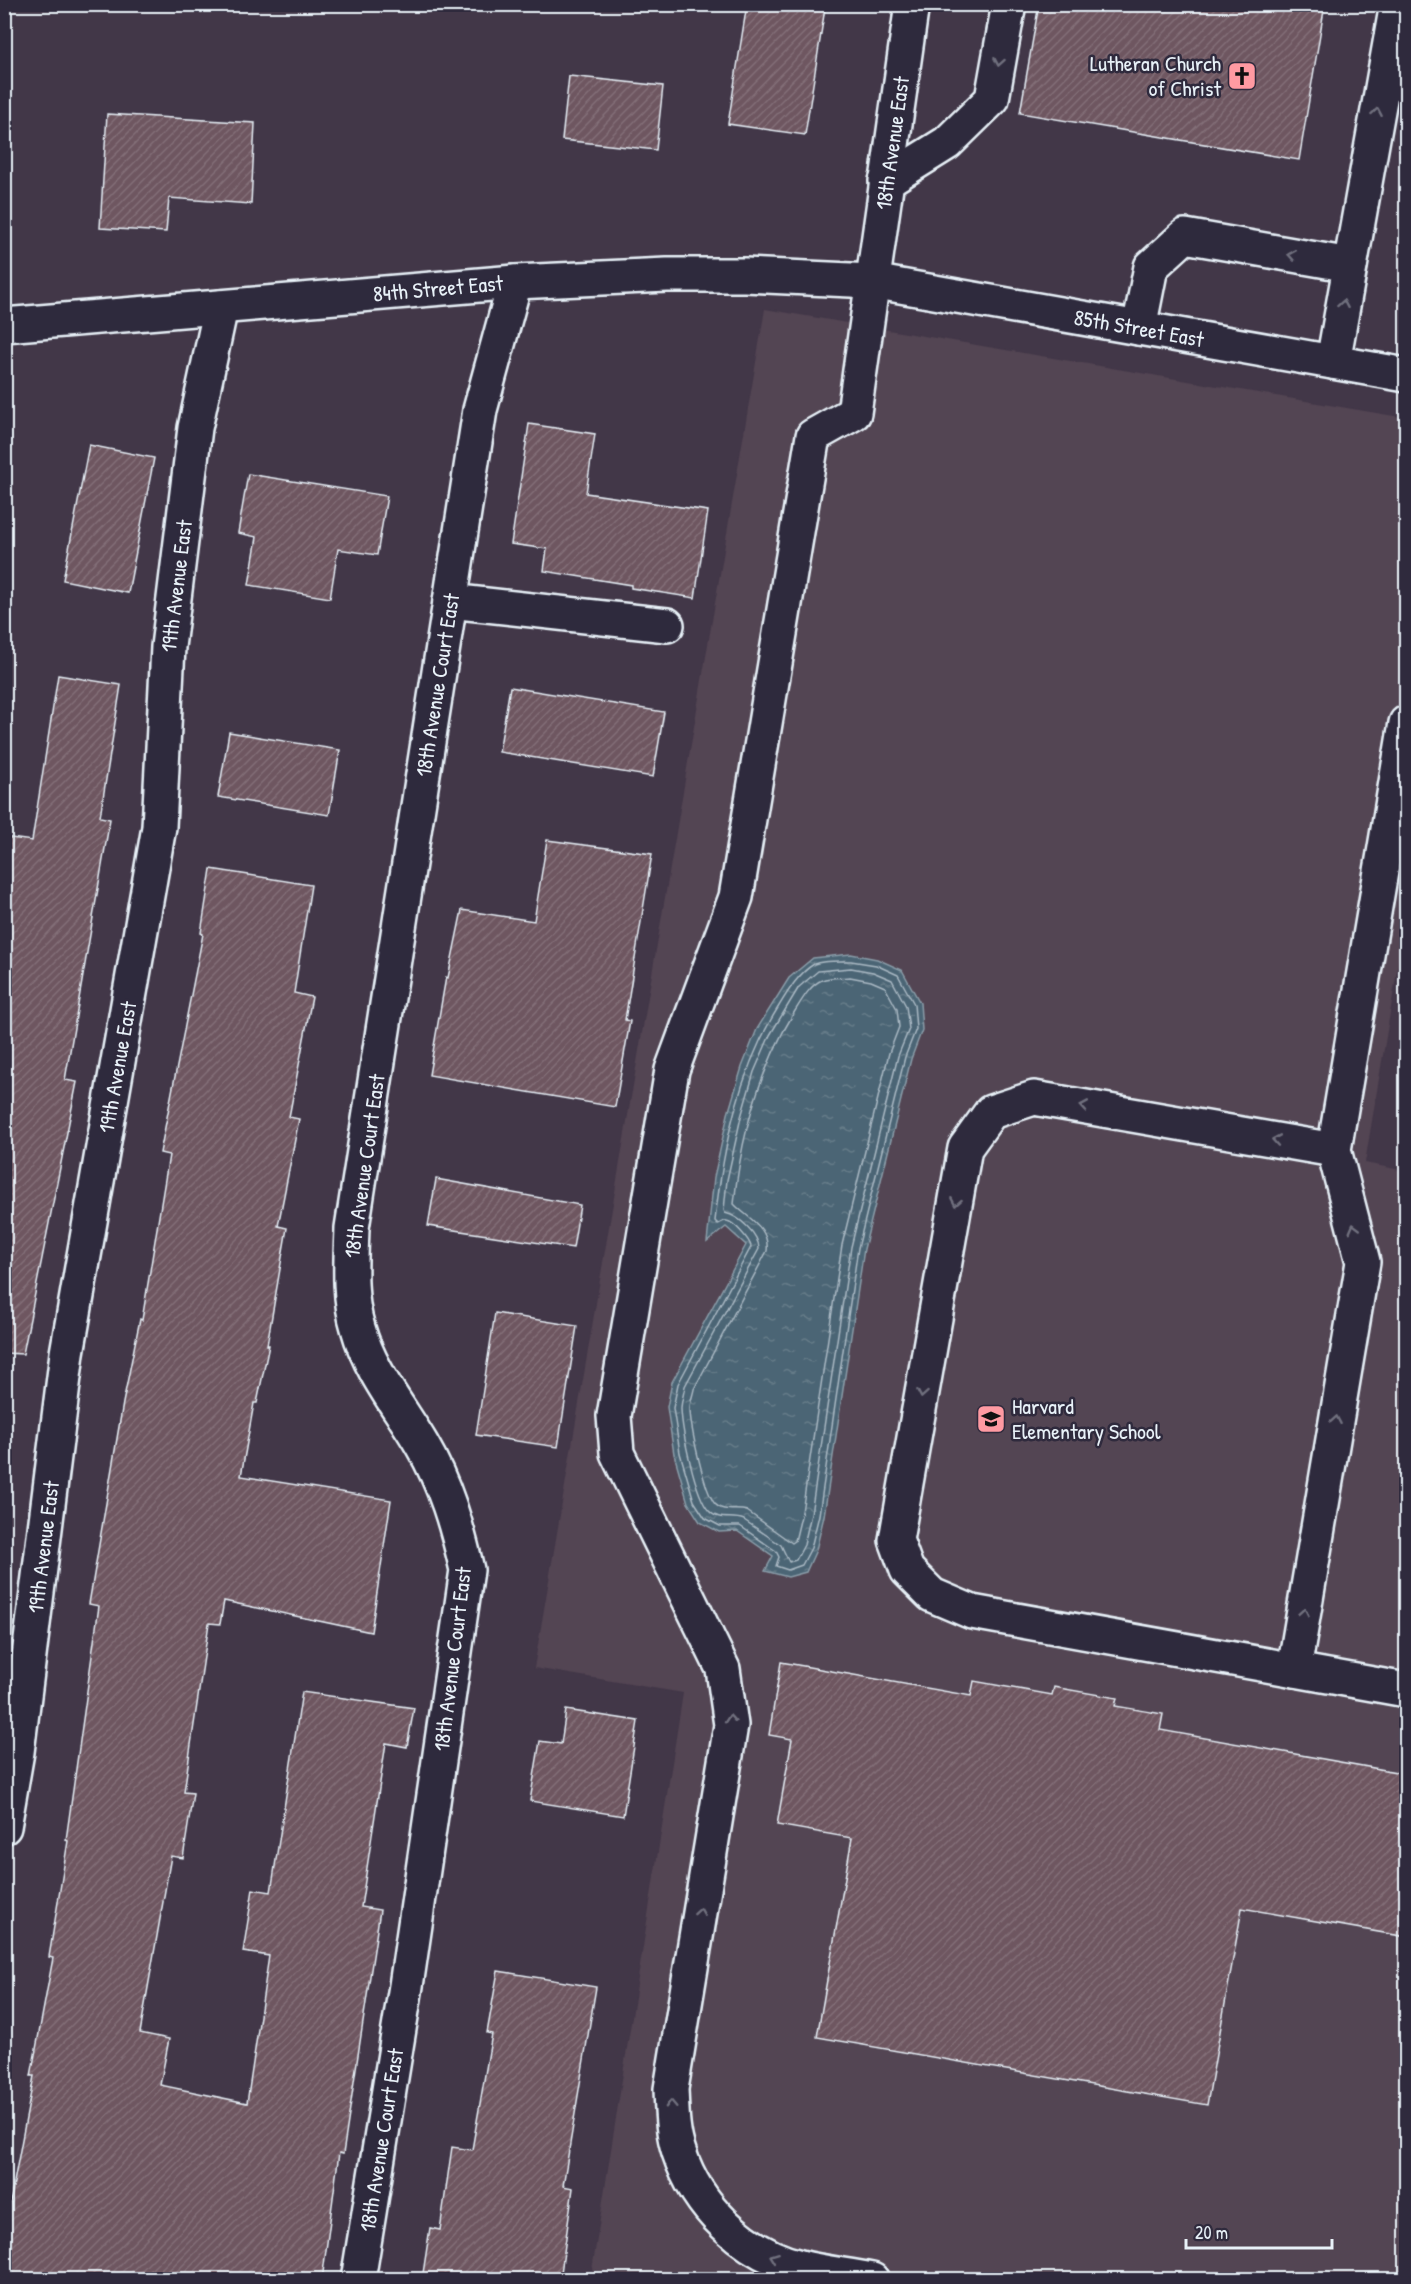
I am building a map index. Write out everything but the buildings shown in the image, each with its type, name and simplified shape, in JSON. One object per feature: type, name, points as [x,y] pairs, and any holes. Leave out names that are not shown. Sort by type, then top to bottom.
[{"type":"street","name":"18th Avenue East","points":[[872,2280],[799,2267],[765,2254],[735,2234],[710,2209],[690,2180],[678,2151],[672,2120],[671,2089],[731,1725],[723,1670],[617,1453],[614,1416],[672,1070],[736,897],[813,436],[854,413],[912,4]]},
{"type":"street","points":[[886,181],[947,142],[992,99],[1009,4]]},
{"type":"street","points":[[1333,362],[1397,4]]},
{"type":"street","points":[[1139,328],[1151,267],[1185,236],[1350,265]]},
{"type":"street","name":"84th Street East","points":[[4,325],[515,282],[666,274],[872,281]]},
{"type":"street","name":"85th Street East","points":[[872,281],[1407,375]]},
{"type":"street","name":"18th Avenue Court East","points":[[358,2280],[408,1974],[467,1570],[457,1528],[440,1479],[421,1444],[393,1403],[369,1358],[357,1328],[350,1284],[352,1228],[480,410],[515,282]]},
{"type":"street","name":"19th Avenue East","points":[[4,1827],[17,1752],[67,1353],[159,827],[168,647],[195,428],[221,307]]},
{"type":"street","points":[[450,601],[667,625]]},
{"type":"street","points":[[1294,1670],[1363,1262],[1334,1150],[1407,723]]},
{"type":"street","points":[[1334,1150],[1034,1098],[992,1112],[965,1148],[896,1540],[908,1570],[932,1594],[972,1612],[1407,1690]]},
{"type":"shaded area","name":"Harvard Elementary School","points":[[765,309],[1406,418],[1406,917],[1365,1163],[1406,1171],[1406,2279],[648,2280],[592,2270],[683,1693],[534,1668]]},
{"type":"water","points":[[851,954],[877,959],[902,970],[920,1003],[922,1030],[911,1059],[864,1249],[824,1516],[816,1550],[806,1572],[788,1577],[765,1571],[773,1556],[737,1531],[719,1532],[700,1522],[688,1503],[674,1454],[667,1407],[672,1382],[746,1245],[726,1227],[707,1242],[714,1177],[728,1114],[742,1067],[757,1029],[789,978],[813,958]]},
{"type":"place","name":"Lutheran Church of Christ","points":[[1242,76]]},
{"type":"place","name":"Harvard Elementary School","points":[[991,1419]]}]
